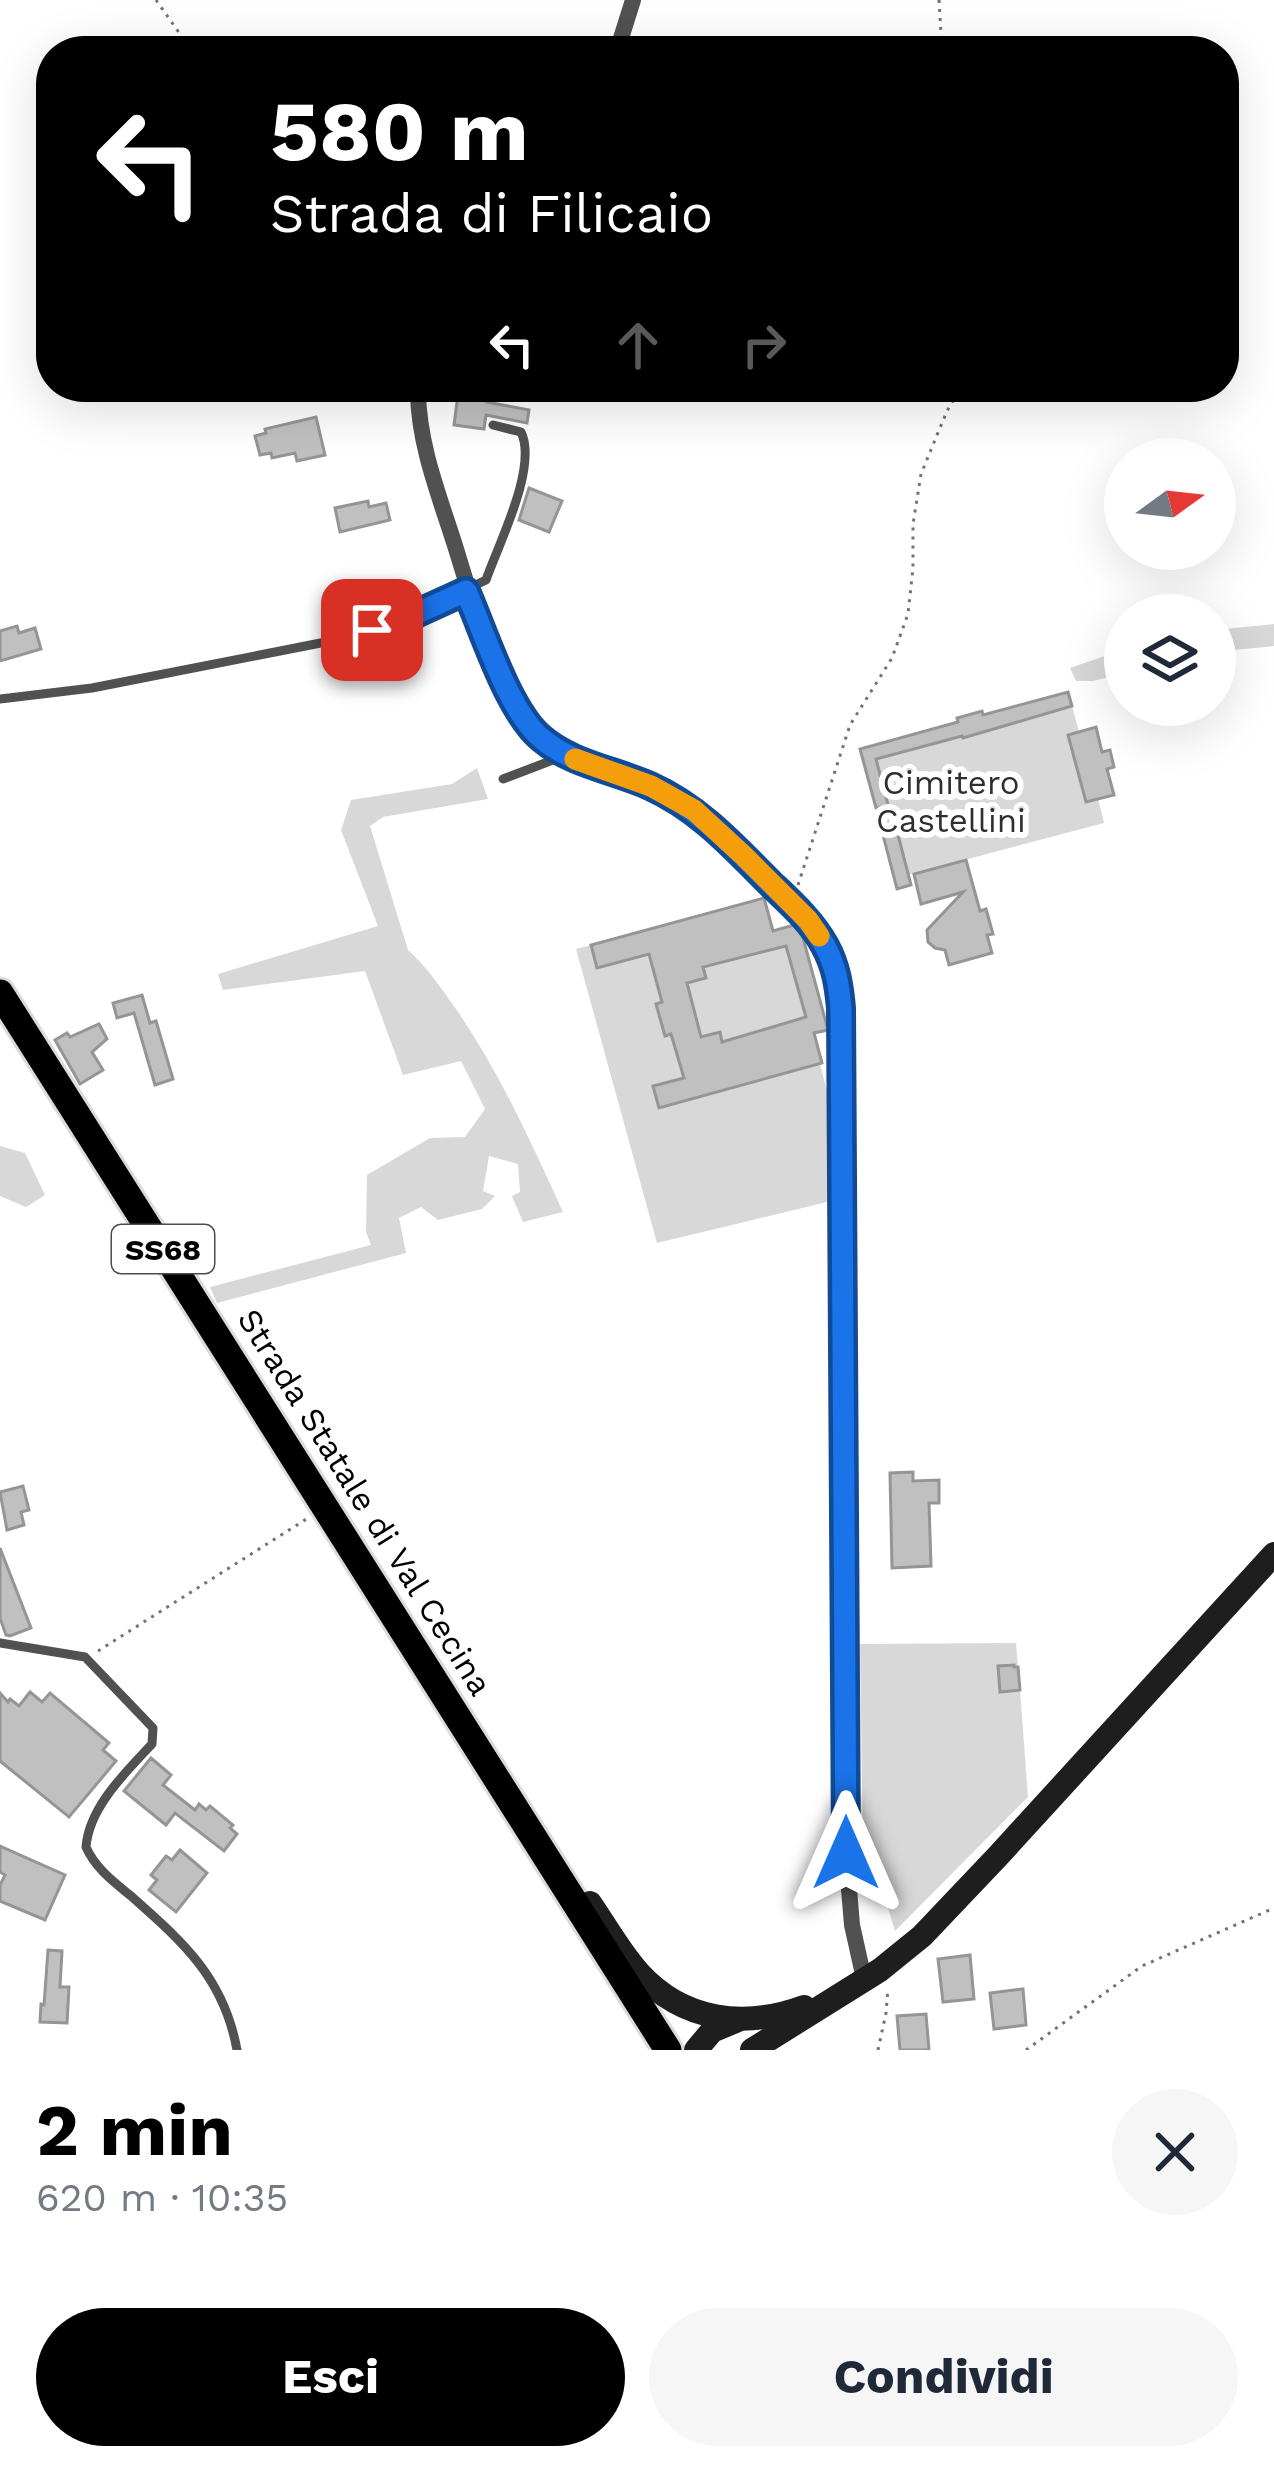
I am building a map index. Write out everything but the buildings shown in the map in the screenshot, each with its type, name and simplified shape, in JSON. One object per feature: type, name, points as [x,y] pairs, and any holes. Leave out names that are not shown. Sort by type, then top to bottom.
[{"type":"main road","name":"Strada Statale di Val Cecina","points":[[0,993],[668,2050]]},
{"type":"main road","points":[[752,2050],[912,1945],[1274,1554]]},
{"type":"main road","points":[[511,1802],[568,1872],[630,1961],[670,1999],[694,2012],[738,2020],[791,2012],[839,1993]]},
{"type":"main road","points":[[696,2050],[712,2031],[738,2020]]},
{"type":"street","points":[[622,36],[634,0]]},
{"type":"street","points":[[419,402],[423,441],[466,591],[512,699],[536,735],[566,755],[651,786],[694,810],[808,920],[834,964],[841,1008],[846,1868],[853,1925],[872,1975]]},
{"type":"lane","points":[[0,700],[92,688],[346,638],[398,622],[486,580],[523,477],[526,443],[520,431],[493,425]]},
{"type":"lane","points":[[503,779],[566,755]]},
{"type":"lane","points":[[0,1643],[86,1657],[153,1728],[152,1744],[121,1778],[95,1818],[87,1835],[88,1852],[97,1866],[196,1958],[224,2002],[238,2050]]},
{"type":"path","points":[[156,0],[181,36]]},
{"type":"path","points":[[940,0],[941,36]]},
{"type":"path","points":[[790,903],[850,725],[892,658],[908,614],[921,474],[952,402]]},
{"type":"path","points":[[86,1657],[326,1507]]},
{"type":"path","points":[[1026,2050],[1142,1966],[1274,1908]]},
{"type":"path","points":[[872,1975],[888,1991],[878,2050]]},
{"type":"green space","points":[[1274,624],[1274,646],[1236,650],[1236,628]]},
{"type":"green space","points":[[1104,656],[1104,678],[1076,681],[1070,668]]},
{"type":"green space","name":"Cimitero Castellini","points":[[1072,706],[1079,732],[1068,736],[1086,801],[1098,799],[1104,823],[908,875],[897,832],[883,835],[876,808],[887,805],[876,760]]},
{"type":"green space","points":[[477,768],[488,799],[383,817],[370,826],[408,950],[456,1009],[487,1058],[563,1212],[523,1222],[512,1196],[520,1192],[518,1164],[489,1156],[483,1191],[495,1196],[482,1209],[438,1220],[421,1207],[399,1218],[406,1253],[217,1303],[210,1287],[371,1245],[366,1232],[367,1175],[430,1138],[465,1137],[485,1109],[461,1061],[403,1075],[365,971],[223,990],[218,974],[378,926],[341,830],[351,800],[452,784]]},
{"type":"green space","points":[[741,929],[761,952],[786,946],[795,977],[813,973],[815,980],[797,985],[806,1017],[782,1024],[815,1042],[654,1086],[660,1107],[820,1064],[832,1110],[831,1201],[657,1243],[576,949],[591,945],[598,968]],"holes":[[[652,966],[703,967],[705,978],[685,983],[699,1038],[719,1032],[722,1042],[682,1070],[671,1034],[666,1035]]]},
{"type":"green space","points":[[0,1146],[25,1153],[45,1195],[26,1207],[0,1196]]},
{"type":"green space","points":[[1016,1643],[1018,1667],[998,1667],[1000,1692],[1020,1690],[1028,1797],[895,1931],[884,1895],[863,1862],[860,1644]]},
{"type":"slow traffic","points":[[575,759],[651,786],[694,810],[819,936]]},
{"type":"route","points":[[372,630],[466,591],[512,699],[536,735],[561,753],[651,786],[694,810],[808,920],[834,964],[841,1008],[846,1853]]}]
